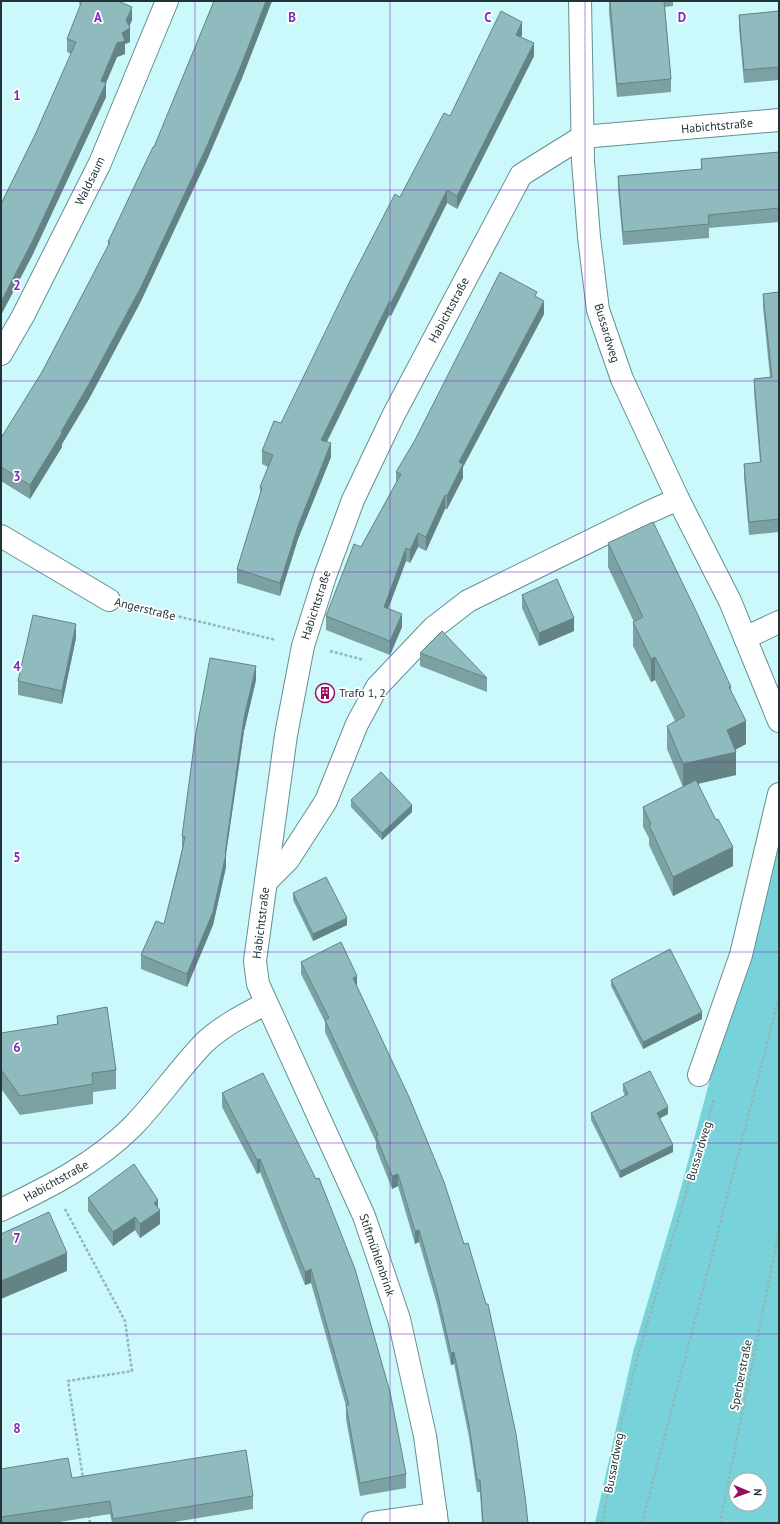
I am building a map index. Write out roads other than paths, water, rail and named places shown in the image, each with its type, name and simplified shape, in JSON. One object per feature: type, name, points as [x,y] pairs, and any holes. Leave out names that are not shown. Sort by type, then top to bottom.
[{"type":"street","name":"Bussardweg","points":[[580,1],[582,137],[588,237],[598,310],[622,379],[678,499],[730,601],[779,721]]},
{"type":"street","name":"Waldsaum","points":[[1,354],[23,316],[100,163],[164,3]]},
{"type":"street","name":"Habichtstraße","points":[[1,1210],[52,1186],[94,1159],[132,1126],[205,1043],[233,1021],[265,1004],[258,984],[255,961],[286,735],[303,646],[325,576],[353,500],[394,414],[521,175],[582,137],[779,120]]},
{"type":"street","points":[[266,882],[288,860],[326,801],[357,724],[377,687],[393,668],[433,628],[468,601],[678,499]]},
{"type":"street","name":"Angerstraße","points":[[1,536],[109,600]]},
{"type":"street","points":[[745,638],[779,622]]},
{"type":"street","points":[[699,1074],[741,955],[779,794]]},
{"type":"street","name":"Stiftmühlenbrink","points":[[265,1004],[364,1216],[399,1319],[425,1436],[437,1518]]},
{"type":"street","points":[[373,1523],[437,1518]]},
{"type":"place","name":"Trafo 1, 2","points":[[325,693]]}]
